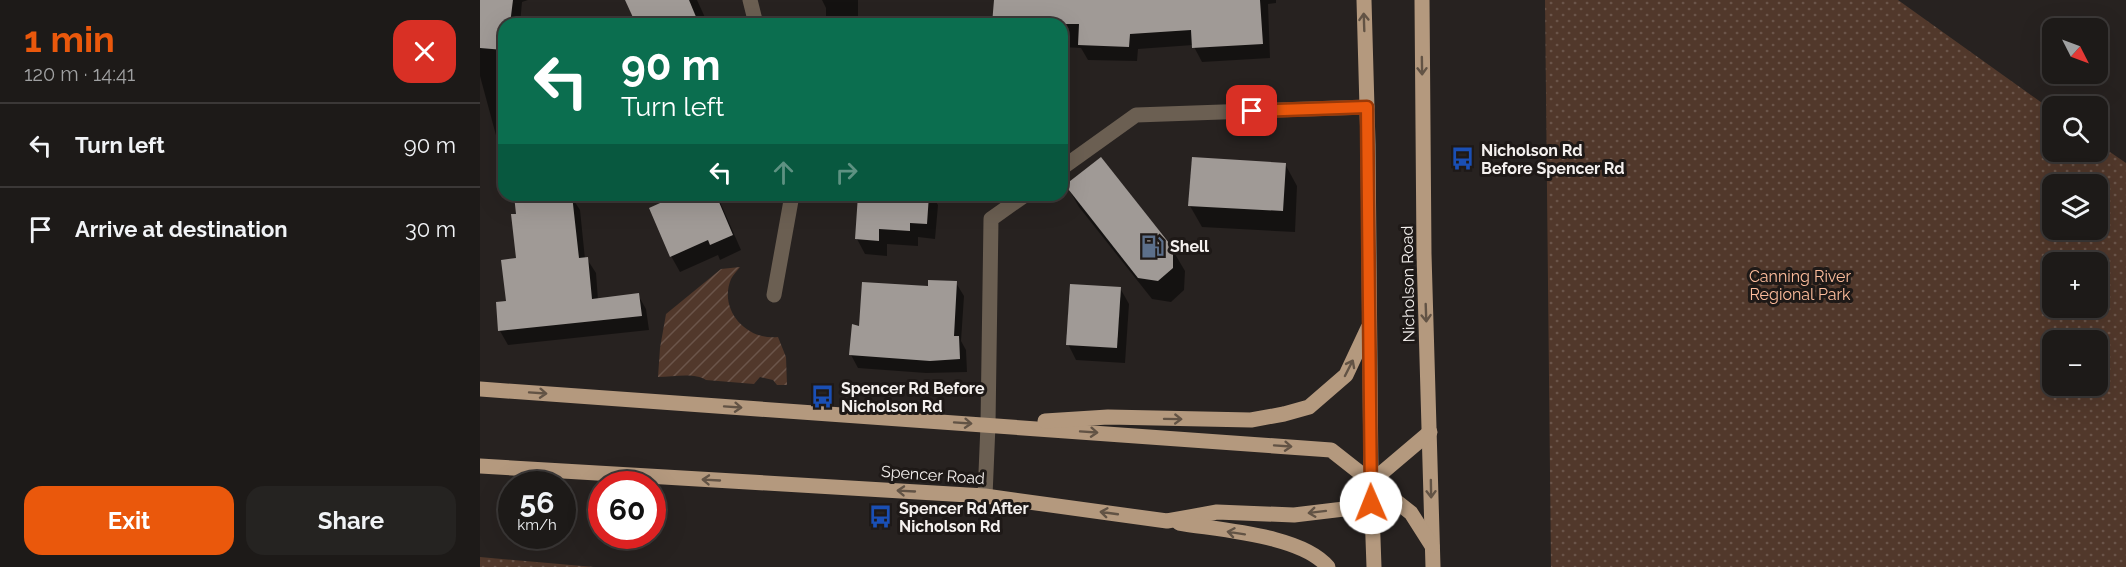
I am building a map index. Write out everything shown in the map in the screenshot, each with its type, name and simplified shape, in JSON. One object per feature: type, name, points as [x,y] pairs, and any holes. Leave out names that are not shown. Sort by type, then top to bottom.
[{"type":"main road","points":[[1364,0],[1374,567]]},
{"type":"main road","name":"Nicholson Road","points":[[1422,0],[1424,254],[1434,567]]},
{"type":"main road","points":[[988,425],[1108,417],[1251,420],[1284,414],[1309,407],[1346,375],[1370,324]]},
{"type":"main road","points":[[480,388],[1331,450],[1411,513],[1432,546]]},
{"type":"main road","name":"Spencer Road","points":[[480,466],[985,496],[1167,521],[1217,512],[1294,515],[1344,509],[1371,482],[1430,432]]},
{"type":"main road","points":[[1167,521],[1283,541],[1305,549],[1328,567]]},
{"type":"street","points":[[750,0],[754,18]]},
{"type":"street","points":[[1068,164],[1136,115],[1367,107]]},
{"type":"street","points":[[774,295],[791,201]]},
{"type":"street","points":[[985,496],[991,219],[1016,201]]},
{"type":"green space","name":"Canning River Regional Park","points":[[1545,0],[1898,0],[2042,103],[2042,162],[2108,162],[2108,151],[2126,163],[2126,567],[1551,567]]},
{"type":"green space","points":[[740,267],[731,279],[728,302],[738,321],[746,329],[767,337],[778,337],[786,357],[787,385],[777,385],[773,380],[760,377],[754,384],[706,380],[689,376],[658,377],[666,314],[721,269]]},
{"type":"green space","points":[[480,557],[594,567],[480,567]]},
{"type":"building","points":[[480,0],[513,0],[511,18],[498,18],[498,50],[480,48]]},
{"type":"building","points":[[625,0],[689,0],[696,18],[633,18]]},
{"type":"building","points":[[994,0],[1260,0],[1263,44],[1192,48],[1191,30],[1130,34],[1129,47],[1078,45],[1079,24],[1068,24],[1068,18],[992,18]]},
{"type":"building","points":[[1101,157],[1173,248],[1173,268],[1158,281],[1138,278],[1068,189],[1068,183]]},
{"type":"building","points":[[1192,157],[1286,163],[1283,211],[1188,206]]},
{"type":"building","points":[[515,201],[573,201],[579,258],[588,257],[592,299],[639,293],[642,316],[498,331],[496,302],[506,301],[501,260],[516,258],[511,214],[516,214]]},
{"type":"building","points":[[665,201],[719,201],[733,235],[710,245],[708,240],[670,257],[649,208]]},
{"type":"building","points":[[858,201],[929,201],[927,224],[910,223],[910,231],[879,229],[879,241],[855,239]]},
{"type":"building","points":[[928,280],[957,281],[954,336],[959,336],[960,359],[930,361],[849,355],[852,324],[859,326],[862,282],[928,286]]},
{"type":"building","points":[[1070,284],[1121,287],[1117,348],[1066,345]]},
{"type":"place","name":"Nicholson Rd Before Spencer Rd","points":[[1463,159]]},
{"type":"place","name":"Shell","points":[[1152,246]]},
{"type":"place","name":"Spencer Rd Before Nicholson Rd","points":[[823,397]]},
{"type":"place","name":"Spencer Rd After Nicholson Rd","points":[[881,517]]},
{"type":"route","points":[[1252,111],[1367,107],[1371,503]]}]
